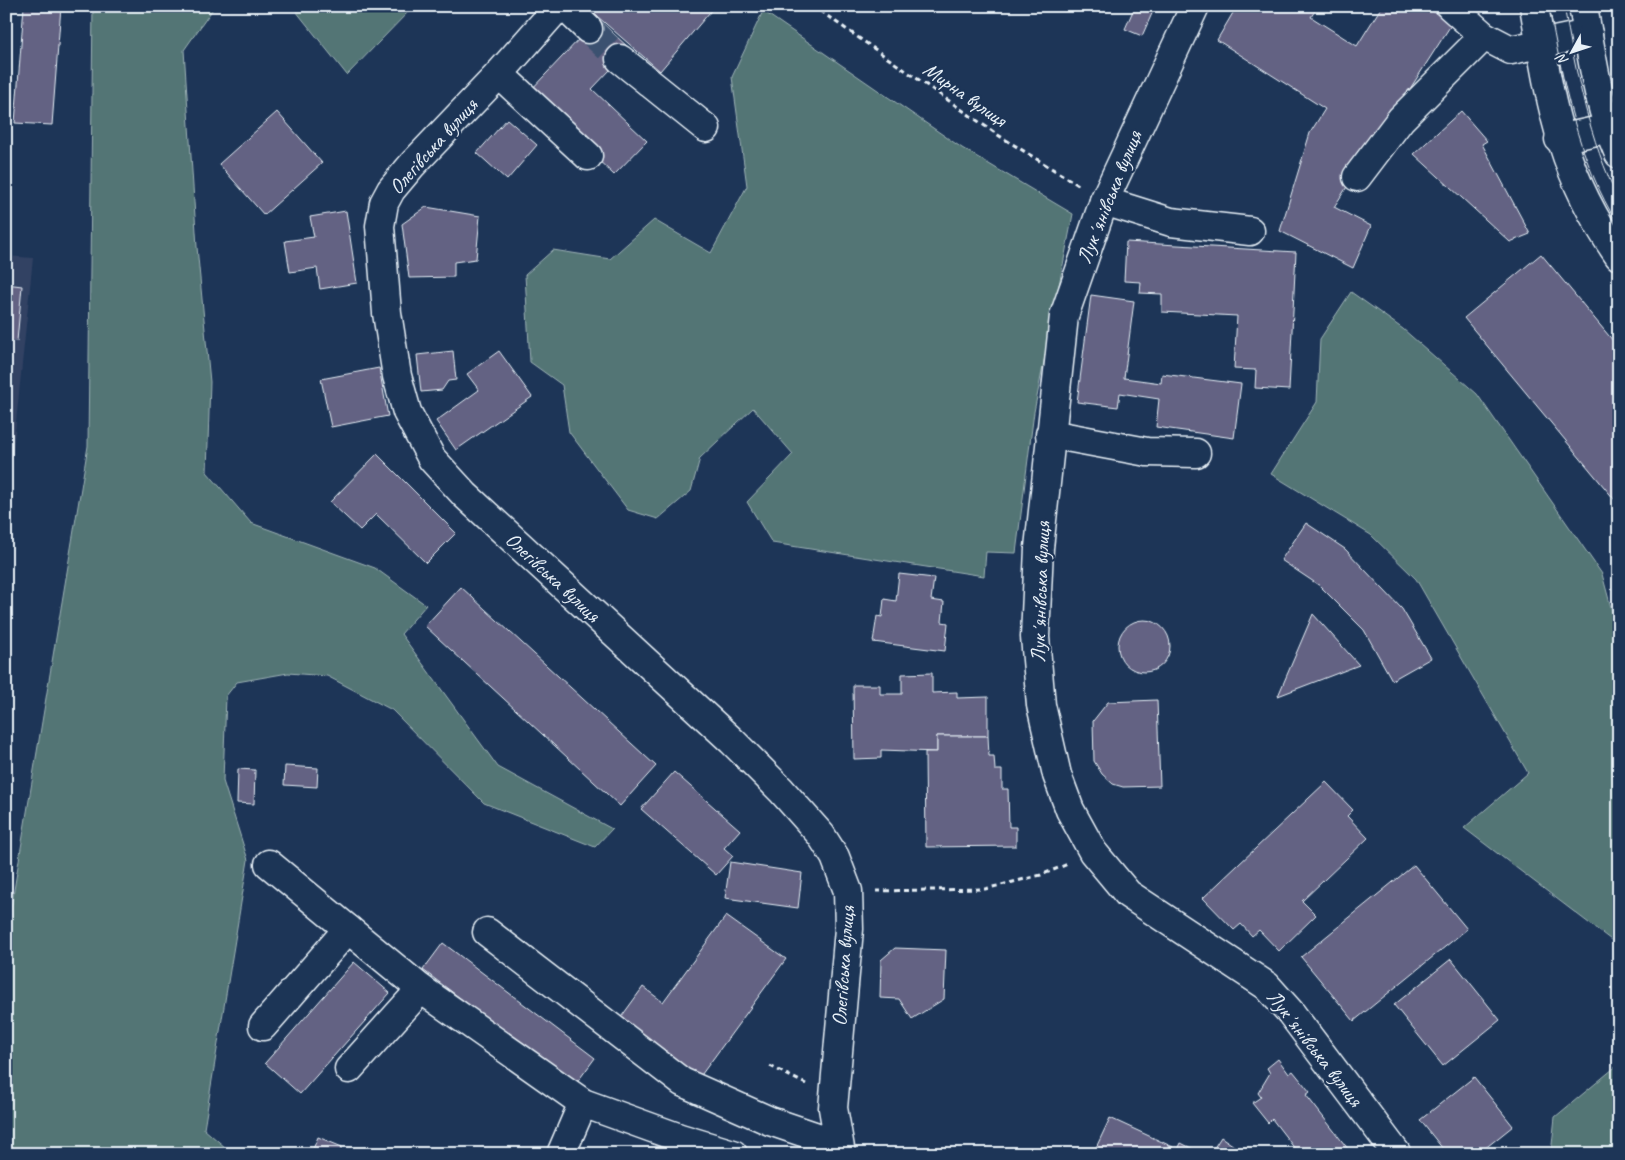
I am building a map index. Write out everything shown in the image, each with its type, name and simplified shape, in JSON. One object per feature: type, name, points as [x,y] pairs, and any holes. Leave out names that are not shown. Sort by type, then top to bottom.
[{"type":"street","name":"Олегівська вулиця","points":[[559,6],[499,74],[412,165],[391,190],[384,203],[380,226],[387,313],[397,376],[406,412],[432,459],[465,495],[732,741],[781,790],[821,835],[836,857],[848,891],[849,929],[833,1098],[839,1149]]},
{"type":"street","points":[[564,6],[588,29]]},
{"type":"street","name":"Лукʼянівська вулиця","points":[[1195,6],[1104,201],[1064,316],[1039,548],[1035,637],[1041,705],[1060,784],[1070,810],[1095,854],[1128,894],[1267,986],[1291,1013],[1397,1154]]},
{"type":"street","points":[[1450,6],[1484,36],[1511,50],[1588,34]]},
{"type":"street","points":[[1534,6],[1550,105],[1560,139],[1576,183],[1597,225],[1619,256]]},
{"type":"street","points":[[1583,6],[1588,34],[1619,154]]},
{"type":"street","points":[[1356,177],[1401,119],[1484,36]]},
{"type":"street","points":[[620,60],[706,128]]},
{"type":"street","points":[[499,74],[588,156]]},
{"type":"street","points":[[1560,139],[1613,127]]},
{"type":"street","points":[[1104,201],[1171,222],[1250,231]]},
{"type":"street","points":[[1050,434],[1147,452],[1196,453]]},
{"type":"street","points":[[269,864],[421,989],[583,1103],[677,1146],[733,1154]]},
{"type":"street","points":[[263,1026],[348,929]]},
{"type":"street","points":[[487,932],[682,1082],[839,1149]]},
{"type":"street","points":[[349,1069],[421,989]]},
{"type":"street","points":[[561,1154],[583,1103]]},
{"type":"path","name":"Мирна вулиця","points":[[813,6],[998,135],[1104,201]]},
{"type":"path","points":[[848,891],[984,889],[1040,875],[1095,854]]},
{"type":"path","points":[[770,1066],[833,1098]]},
{"type":"shaded area","points":[[6,256],[33,258],[6,519]]},
{"type":"green space","points":[[93,6],[215,6],[184,50],[197,247],[210,382],[207,472],[251,523],[375,568],[426,605],[401,634],[498,767],[612,829],[595,847],[484,803],[392,710],[327,676],[288,673],[237,682],[226,696],[223,781],[248,860],[204,1129],[233,1154],[6,1154],[6,938],[88,446]]},
{"type":"green space","points":[[292,6],[406,6],[410,10],[347,75]]},
{"type":"green space","points":[[763,11],[962,148],[1073,214],[1034,412],[1016,553],[986,552],[984,576],[772,543],[747,502],[793,454],[753,408],[700,458],[691,491],[658,519],[628,510],[569,432],[562,385],[530,362],[525,275],[553,250],[610,259],[654,220],[711,253],[747,186],[732,77]]},
{"type":"green space","points":[[1351,292],[1403,329],[1477,394],[1602,574],[1619,637],[1619,946],[1464,828],[1528,773],[1416,579],[1371,535],[1271,474],[1317,402],[1320,339]]},
{"type":"green space","points":[[1619,1064],[1619,1154],[1551,1154],[1555,1117]]},
{"type":"building","points":[[24,6],[61,6],[52,125],[15,123]]},
{"type":"building","points":[[593,6],[715,6],[660,71],[590,10]]},
{"type":"building","points":[[1135,6],[1148,6],[1154,9],[1142,36],[1125,29]]},
{"type":"building","points":[[1237,6],[1318,6],[1311,17],[1357,46],[1382,6],[1426,6],[1451,25],[1334,207],[1371,226],[1353,268],[1280,231],[1310,133],[1325,109],[1217,40]]},
{"type":"building","points":[[598,19],[630,49],[592,89],[647,141],[614,175],[528,93]]},
{"type":"building","points":[[1461,111],[1487,141],[1482,144],[1530,234],[1510,242],[1414,154]]},
{"type":"building","points":[[277,112],[322,163],[264,215],[219,164]]},
{"type":"building","points":[[507,119],[537,145],[507,180],[477,153]]},
{"type":"building","points":[[426,207],[480,216],[476,259],[454,262],[454,277],[409,278],[402,224]]},
{"type":"building","points":[[346,211],[357,283],[320,289],[317,268],[290,272],[285,241],[314,237],[310,217]]},
{"type":"building","points":[[1126,242],[1296,252],[1289,390],[1255,388],[1256,370],[1234,369],[1237,316],[1162,312],[1162,294],[1140,293],[1141,282],[1124,281]]},
{"type":"building","points":[[1541,254],[1619,348],[1619,505],[1464,318]]},
{"type":"building","points":[[6,284],[22,286],[17,341],[6,340]]},
{"type":"building","points":[[1091,295],[1134,301],[1124,378],[1161,383],[1162,374],[1241,384],[1234,438],[1156,427],[1159,399],[1120,393],[1118,407],[1077,402]]},
{"type":"building","points":[[453,351],[456,380],[448,381],[442,390],[421,392],[417,355]]},
{"type":"building","points":[[499,351],[532,397],[456,450],[436,421],[479,390],[467,374]]},
{"type":"building","points":[[379,368],[388,416],[331,427],[321,379]]},
{"type":"building","points":[[377,454],[456,533],[426,563],[376,514],[360,530],[330,502]]},
{"type":"building","points":[[1306,523],[1345,549],[1402,609],[1431,658],[1392,680],[1364,630],[1320,586],[1281,560]]},
{"type":"building","points":[[899,574],[934,578],[931,600],[944,602],[942,622],[948,623],[945,651],[873,642],[877,616],[882,617],[884,599],[896,601]]},
{"type":"building","points":[[461,587],[656,766],[620,806],[425,626]]},
{"type":"building","points":[[1313,614],[1359,665],[1278,696]]},
{"type":"building","points":[[1139,620],[1149,620],[1163,627],[1170,641],[1170,651],[1163,665],[1149,672],[1139,672],[1129,668],[1122,661],[1118,651],[1118,641],[1122,631],[1129,624]]},
{"type":"building","points":[[932,673],[932,693],[957,692],[957,698],[988,697],[988,736],[937,736],[937,752],[881,750],[881,758],[854,759],[853,685],[880,685],[880,694],[902,694],[902,674]]},
{"type":"building","points":[[1157,700],[1160,786],[1123,787],[1113,784],[1102,774],[1094,761],[1093,721],[1108,702]]},
{"type":"building","points":[[937,736],[988,736],[989,756],[994,756],[995,770],[1002,770],[1002,789],[1008,789],[1009,827],[1016,827],[1016,846],[926,847],[925,752],[937,752]]},
{"type":"building","points":[[285,766],[318,768],[317,787],[284,785]]},
{"type":"building","points":[[238,769],[255,770],[254,804],[237,803]]},
{"type":"building","points":[[674,772],[740,830],[724,848],[733,856],[716,875],[641,809]]},
{"type":"building","points":[[1326,782],[1353,810],[1347,816],[1368,838],[1302,901],[1316,915],[1279,951],[1259,930],[1252,936],[1241,924],[1234,930],[1203,898]]},
{"type":"building","points":[[730,862],[802,873],[798,908],[725,898]]},
{"type":"building","points":[[1414,865],[1467,929],[1354,1021],[1301,957]]},
{"type":"building","points":[[726,916],[786,959],[699,1078],[619,1020],[643,987],[663,1002]]},
{"type":"building","points":[[443,943],[595,1058],[575,1085],[423,970]]},
{"type":"building","points":[[895,948],[946,950],[944,999],[912,1019],[899,999],[880,998],[881,960]]},
{"type":"building","points":[[1451,959],[1500,1020],[1443,1066],[1394,1005]]},
{"type":"building","points":[[354,962],[390,993],[300,1094],[265,1063]]},
{"type":"building","points":[[1278,1059],[1289,1074],[1293,1071],[1310,1092],[1306,1095],[1352,1154],[1299,1154],[1272,1119],[1268,1123],[1252,1103],[1261,1097],[1258,1093],[1270,1073],[1267,1068]]},
{"type":"building","points":[[1474,1077],[1513,1126],[1478,1154],[1447,1154],[1420,1120]]},
{"type":"building","points":[[1110,1118],[1173,1147],[1169,1154],[1093,1154]]},
{"type":"building","points":[[318,1137],[342,1147],[339,1154],[311,1154]]},
{"type":"building","points":[[1221,1137],[1246,1154],[1210,1154]]},
{"type":"building","points":[[1181,1143],[1201,1153],[1176,1154]]},
{"type":"tunnel","points":[[588,29],[620,59]]},
{"type":"tram line","points":[[1549,6],[1566,91],[1582,147],[1592,174],[1619,226]]},
{"type":"tram line","points":[[1564,6],[1573,56],[1585,105],[1599,153],[1619,200]]}]
